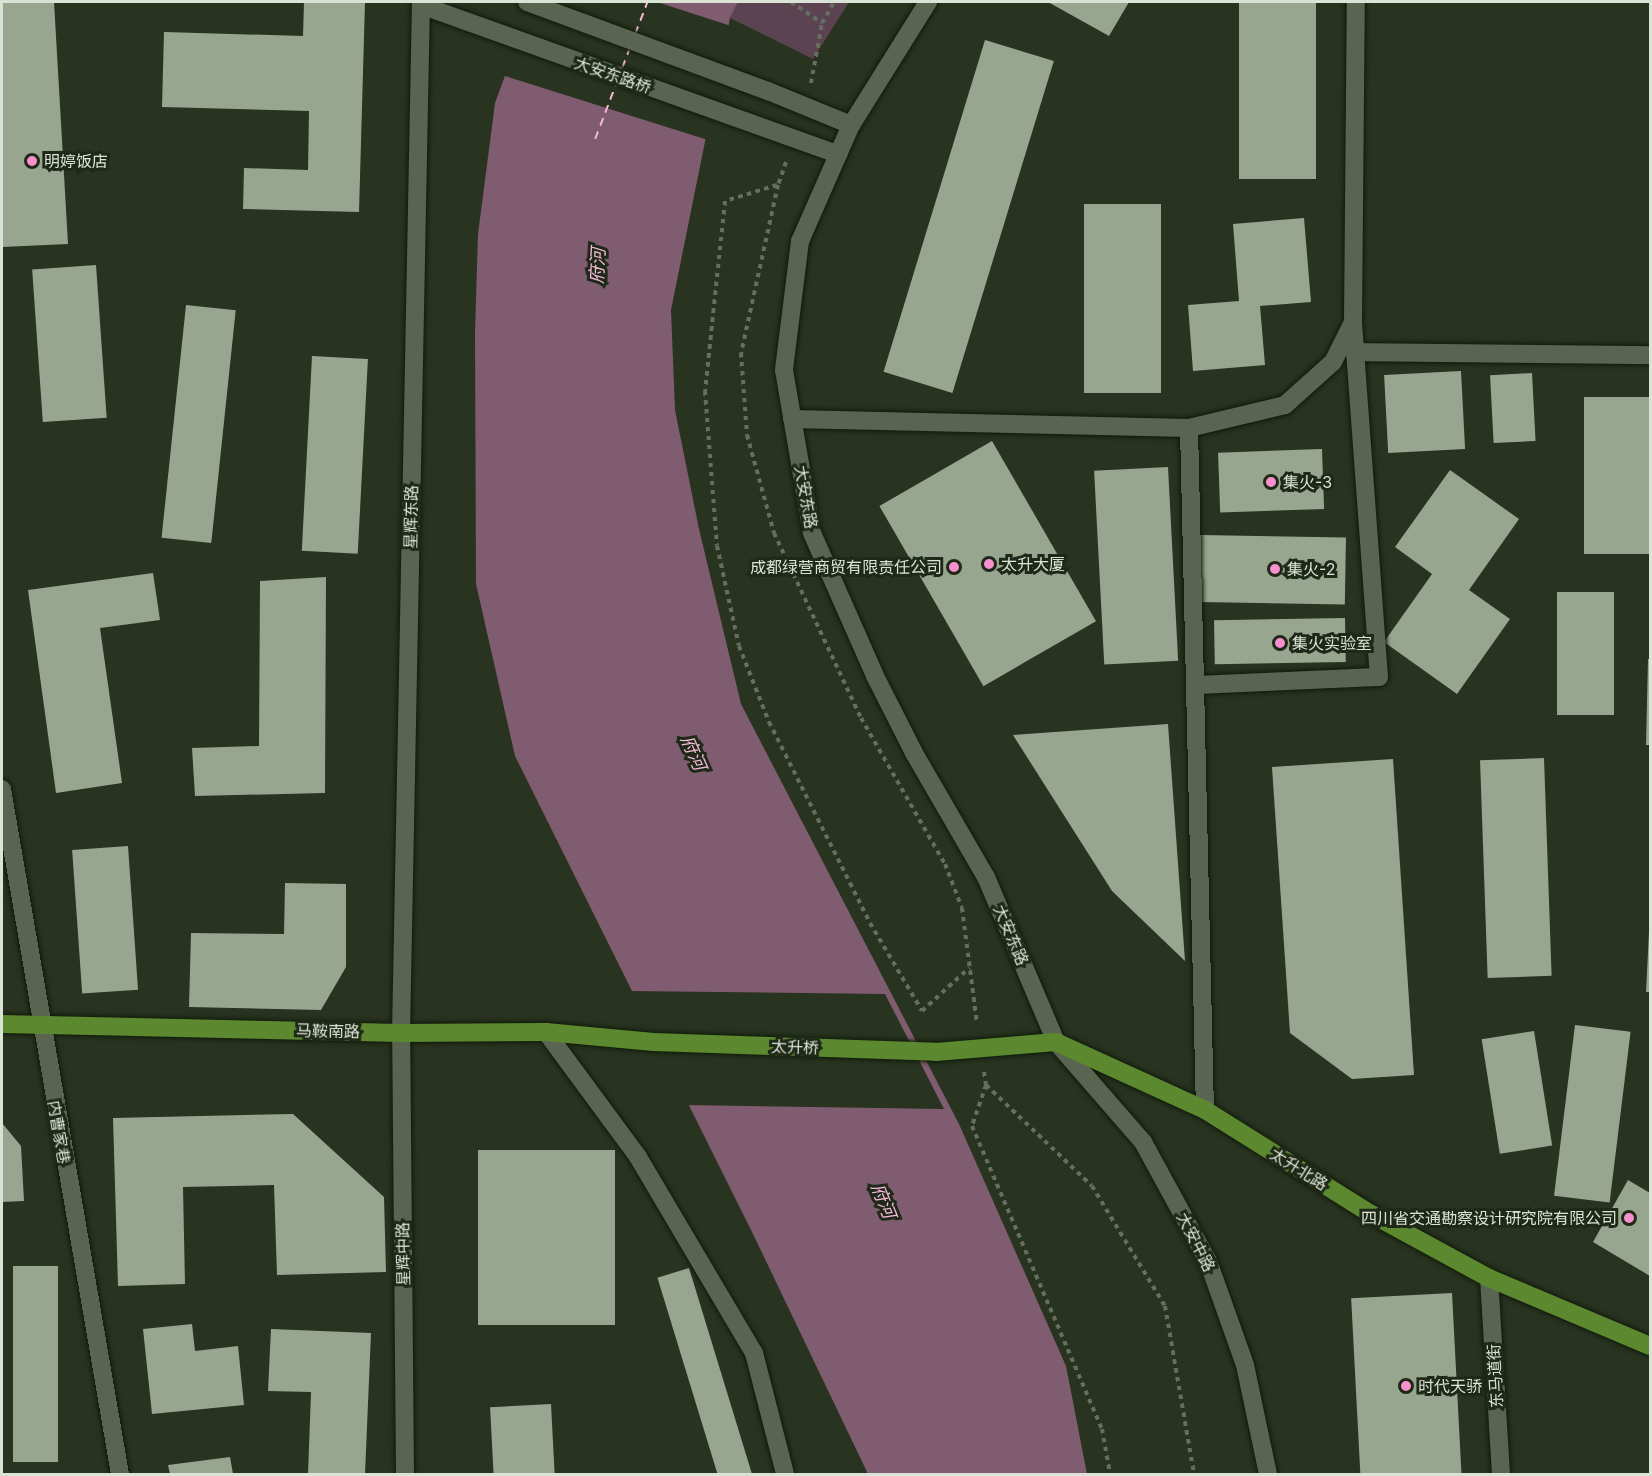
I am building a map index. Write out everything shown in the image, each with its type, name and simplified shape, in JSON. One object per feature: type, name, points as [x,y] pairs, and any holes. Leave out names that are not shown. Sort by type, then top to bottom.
[{"type":"main road","name":"马鞍南路","points":[[2,1024],[401,1033],[546,1032],[654,1042]]},
{"type":"main road","name":"太升桥","points":[[654,1042],[936,1052]]},
{"type":"main road","name":"太升北路","points":[[936,1052],[1056,1042],[1205,1110],[1371,1214],[1490,1278],[1650,1346]]},
{"type":"street","points":[[527,2],[768,91],[851,125]]},
{"type":"street","name":"大安东路","points":[[928,2],[851,125],[800,241],[784,370],[812,533],[875,676],[909,743],[986,878],[1056,1042]]},
{"type":"street","points":[[1195,685],[1379,677],[1353,322],[1356,2]]},
{"type":"street","name":"大安东路桥","points":[[421,3],[475,27],[838,154]]},
{"type":"street","name":"星辉东路","points":[[401,1033],[421,3]]},
{"type":"street","points":[[792,419],[1189,428],[1285,405],[1333,362],[1353,322]]},
{"type":"street","points":[[1355,352],[1650,355]]},
{"type":"street","points":[[1189,428],[1205,1110]]},
{"type":"street","name":"内曹家巷","points":[[2,789],[40,1024],[120,1474]]},
{"type":"street","points":[[546,1032],[638,1157],[754,1353],[785,1474]]},
{"type":"street","name":"星辉中路","points":[[401,1033],[405,1474]]},
{"type":"street","name":"大安中路","points":[[1056,1042],[1143,1142],[1208,1261],[1245,1365],[1268,1474]]},
{"type":"street","name":"东马道街","points":[[1490,1278],[1501,1474]]},
{"type":"path","points":[[791,2],[822,22]]},
{"type":"path","points":[[778,185],[724,201],[705,391],[717,546],[739,646],[769,722],[785,754],[870,923],[922,1011],[970,968]]},
{"type":"path","points":[[986,1085],[972,1126],[1102,1429],[1110,1474]]},
{"type":"shaded area","points":[[738,2],[849,2],[813,59],[730,18]]},
{"type":"water","name":"府河","points":[[532,2],[738,2],[730,18],[671,310],[675,410],[699,529],[741,704],[959,1124],[1066,1366],[1087,1474],[868,1474],[753,1234],[515,756],[476,584],[475,332],[478,234],[495,103]]},
{"type":"pier","points":[[529,2],[657,2],[731,26],[708,140],[502,75]]},
{"type":"pier","points":[[628,991],[885,994],[944,1109],[685,1105]]},
{"type":"building","points":[[2,2],[54,2],[68,244],[2,247]]},
{"type":"building","points":[[304,2],[365,2],[359,212],[243,209],[244,168],[308,170],[309,111],[162,107],[164,32],[303,36]]},
{"type":"building","points":[[1048,2],[1129,2],[1109,36]]},
{"type":"building","points":[[1239,2],[1316,2],[1316,179],[1239,179]]},
{"type":"building","points":[[985,40],[1054,61],[952,393],[884,372]]},
{"type":"building","points":[[1084,204],[1161,204],[1161,393],[1084,393]]},
{"type":"building","points":[[1304,218],[1311,302],[1260,306],[1265,365],[1193,371],[1188,305],[1239,301],[1233,224]]},
{"type":"building","points":[[96,265],[107,418],[43,422],[32,269]]},
{"type":"building","points":[[186,305],[236,310],[211,543],[162,538]]},
{"type":"building","points":[[312,356],[368,359],[358,554],[302,551]]},
{"type":"building","points":[[1461,371],[1465,449],[1388,453],[1384,375]]},
{"type":"building","points":[[1532,373],[1536,441],[1494,443],[1490,375]]},
{"type":"building","points":[[1584,397],[1650,397],[1650,554],[1584,554]]},
{"type":"building","name":"太升大厦","points":[[992,441],[1096,621],[983,686],[879,506]]},
{"type":"building","name":"集火-3","points":[[1322,449],[1324,509],[1220,513],[1218,453]]},
{"type":"building","points":[[1168,467],[1178,661],[1104,665],[1094,471]]},
{"type":"building","points":[[1450,470],[1519,519],[1469,590],[1510,619],[1457,694],[1384,642],[1432,574],[1395,547]]},
{"type":"building","name":"集火-2","points":[[1201,535],[1346,538],[1345,605],[1200,602]]},
{"type":"building","points":[[153,573],[160,620],[100,628],[122,783],[56,793],[28,590]]},
{"type":"building","points":[[326,577],[325,793],[195,796],[192,748],[259,746],[260,581]]},
{"type":"building","points":[[1557,592],[1614,592],[1614,715],[1557,715]]},
{"type":"building","name":"集火实验室","points":[[1345,618],[1346,662],[1215,664],[1214,620]]},
{"type":"building","points":[[1648,659],[1650,659],[1650,745],[1646,745]]},
{"type":"building","points":[[1168,724],[1185,961],[1112,891],[1013,735]]},
{"type":"building","points":[[1544,758],[1552,976],[1488,978],[1480,760]]},
{"type":"building","points":[[1393,759],[1414,1075],[1352,1079],[1290,1033],[1272,767]]},
{"type":"building","points":[[128,846],[138,990],[82,994],[72,850]]},
{"type":"building","points":[[285,883],[346,884],[346,967],[321,1010],[189,1007],[191,933],[284,934]]},
{"type":"building","points":[[1649,932],[1650,992],[1646,992]]},
{"type":"building","points":[[1575,1025],[1631,1032],[1610,1203],[1554,1196]]},
{"type":"building","points":[[1534,1031],[1552,1146],[1500,1154],[1482,1039]]},
{"type":"building","points":[[293,1114],[384,1197],[386,1272],[277,1275],[274,1185],[183,1187],[185,1284],[118,1286],[113,1118]]},
{"type":"building","points":[[2,1123],[21,1146],[24,1201],[2,1202]]},
{"type":"building","points":[[478,1150],[615,1150],[615,1325],[478,1325]]},
{"type":"building","name":"四川省交通勘察设计研究院有限公司","points":[[1628,1180],[1650,1193],[1650,1276],[1593,1242]]},
{"type":"building","points":[[13,1266],[58,1266],[58,1462],[13,1462]]},
{"type":"building","points":[[689,1268],[752,1474],[717,1474],[657,1278]]},
{"type":"building","name":"时代天骄","points":[[1452,1293],[1461,1474],[1360,1474],[1351,1298]]},
{"type":"building","points":[[192,1324],[195,1351],[238,1346],[244,1405],[152,1414],[143,1329]]},
{"type":"building","points":[[271,1329],[371,1333],[365,1474],[308,1474],[311,1392],[268,1391]]},
{"type":"building","points":[[551,1404],[555,1474],[494,1474],[490,1407]]},
{"type":"building","points":[[230,1457],[233,1474],[170,1474],[168,1465]]},
{"type":"ferry route","points":[[635,34],[647,2]]},
{"type":"ferry route","points":[[622,68],[629,50]]},
{"type":"ferry route","points":[[595,139],[616,84]]},
{"type":"place","name":"明婷饭店","points":[[32,161]]},
{"type":"place","name":"集火-3","points":[[1271,482]]},
{"type":"place","name":"太升大厦","points":[[989,564]]},
{"type":"place","name":"成都绿营商贸有限责任公司","points":[[954,567]]},
{"type":"place","name":"集火-2","points":[[1275,569]]},
{"type":"place","name":"集火实验室","points":[[1280,643]]},
{"type":"place","name":"四川省交通勘察设计研究院有限公司","points":[[1629,1218]]},
{"type":"place","name":"时代天骄","points":[[1406,1386]]}]
